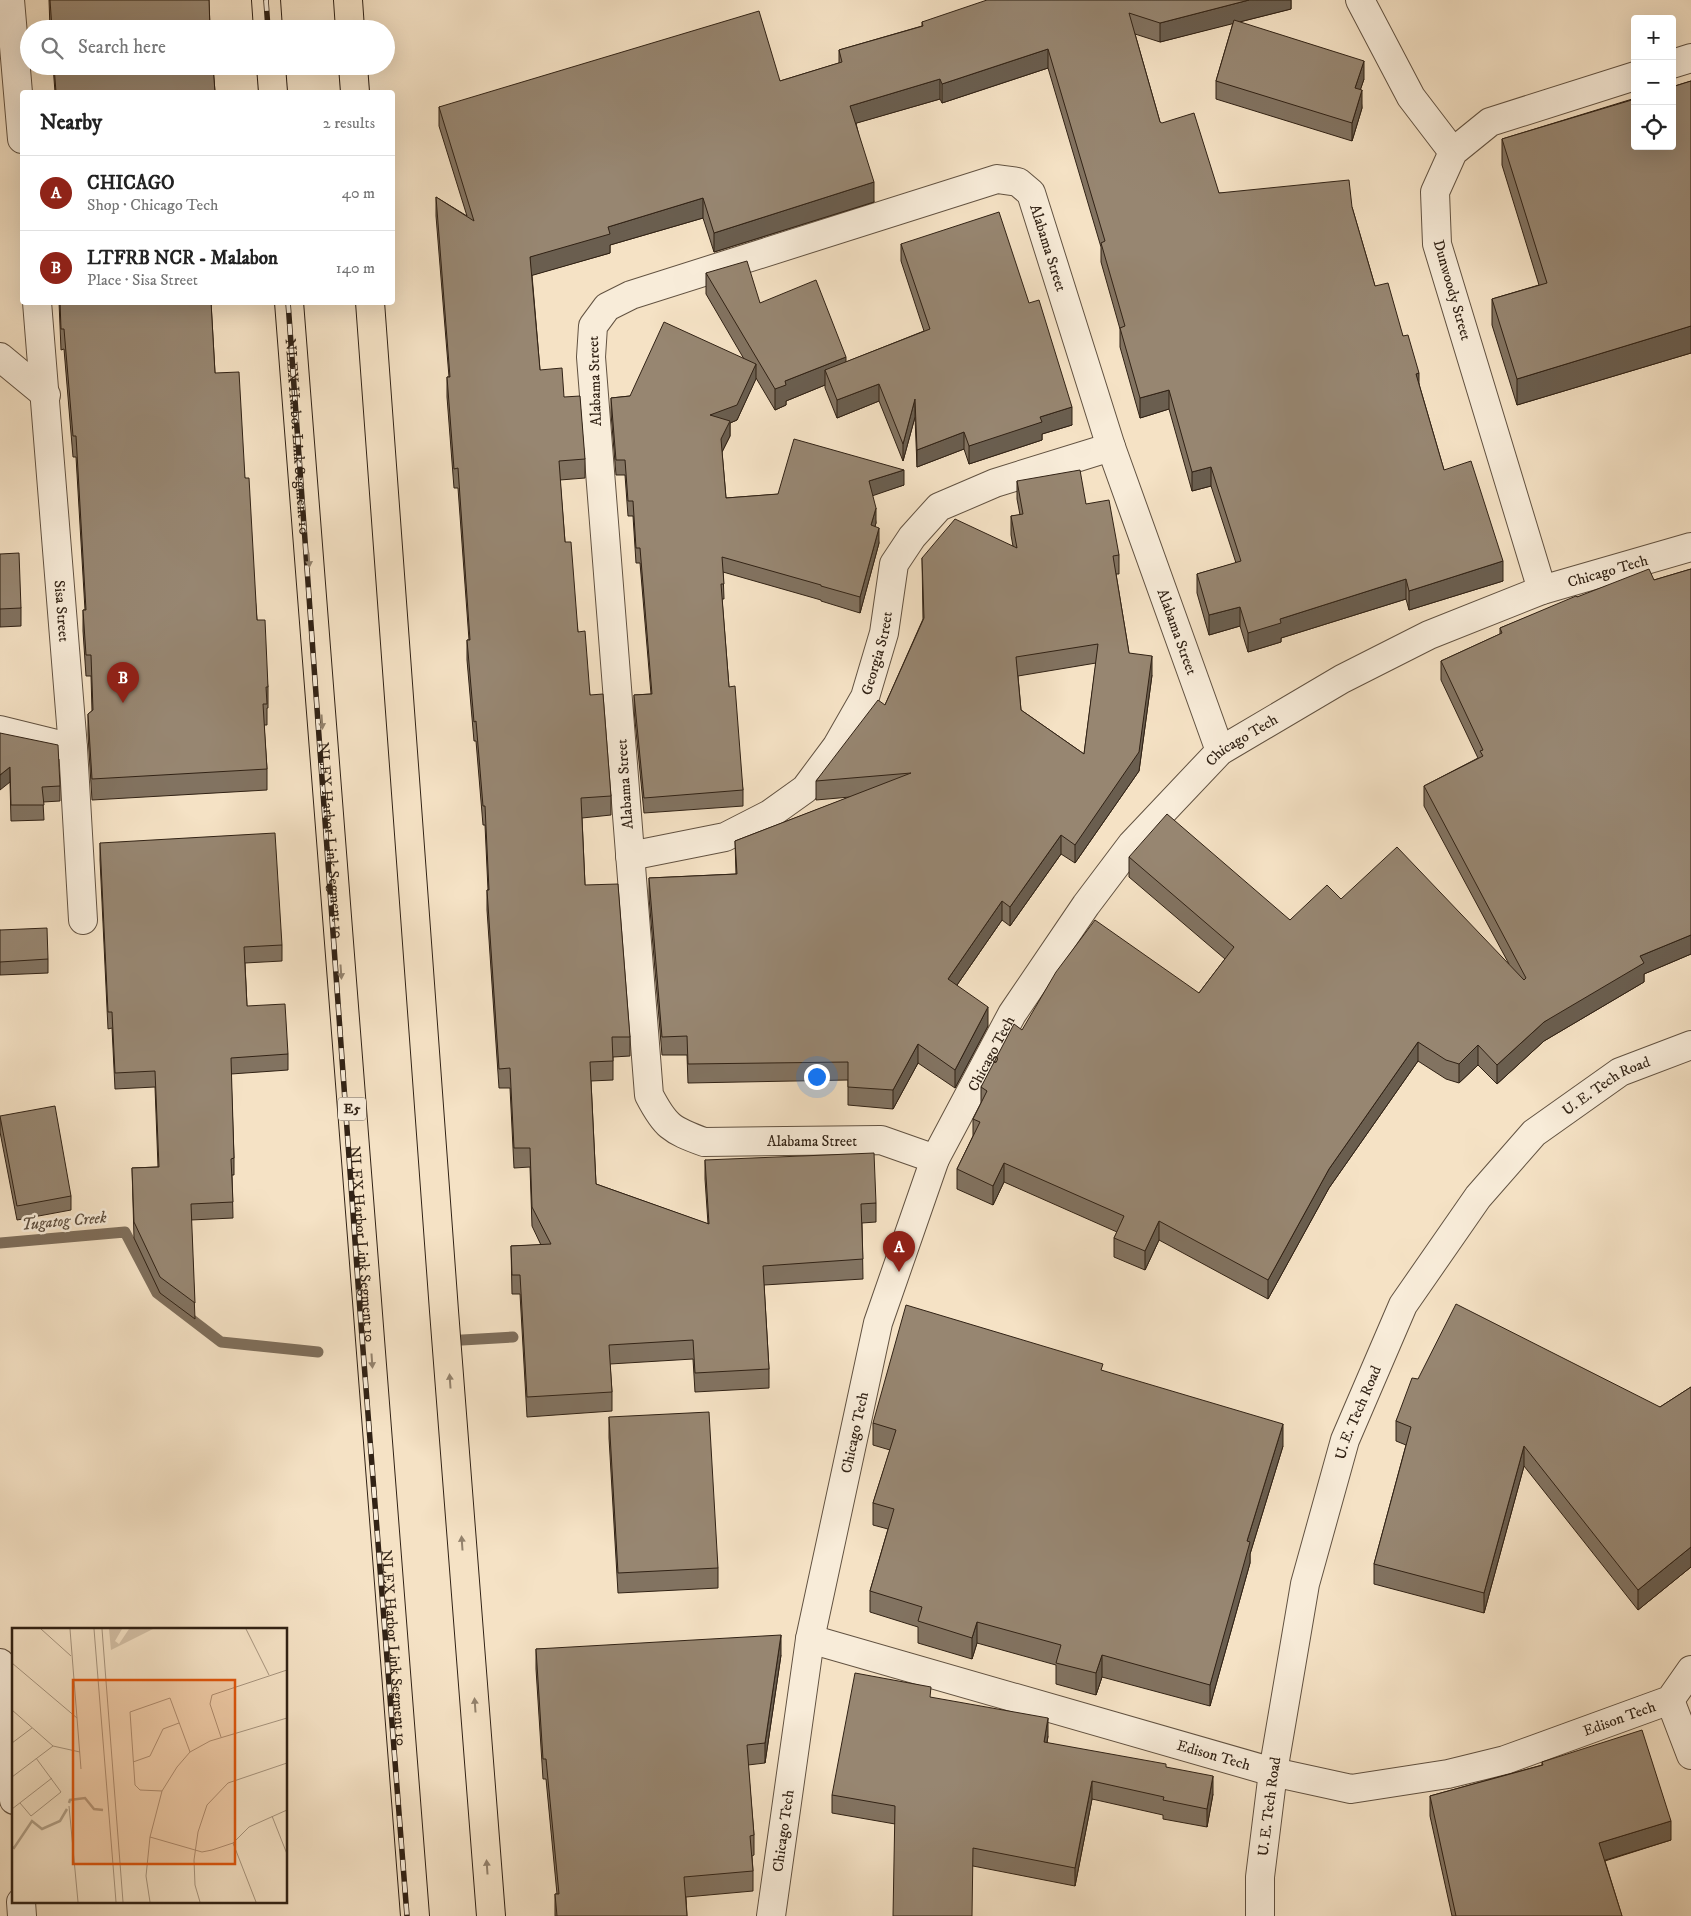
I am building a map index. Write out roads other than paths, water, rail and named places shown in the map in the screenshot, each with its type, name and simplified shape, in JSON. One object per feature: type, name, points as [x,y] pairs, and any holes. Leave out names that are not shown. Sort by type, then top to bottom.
[{"type":"highway","points":[[266,0],[267,20]]},
{"type":"highway","points":[[348,0],[349,20]]},
{"type":"highway","points":[[272,75],[273,90]]},
{"type":"highway","points":[[354,75],[355,90]]},
{"type":"highway","name":"NLEX Harbor Link Segment 10","points":[[289,305],[415,1916]]},
{"type":"highway","points":[[370,305],[440,1261],[491,1916]]},
{"type":"street","points":[[10,0],[20,116]]},
{"type":"street","points":[[1360,0],[1411,98],[1453,152]]},
{"type":"street","points":[[1676,63],[1691,58]]},
{"type":"street","name":"Dunwoody Street","points":[[1542,590],[1437,244],[1435,192],[1453,152],[1490,122],[1631,77]]},
{"type":"street","name":"Alabama Street","points":[[935,1159],[881,1140],[704,1142],[679,1133],[661,1117],[649,1095],[591,357],[593,326],[607,307],[631,295],[997,179],[1018,182],[1031,193],[1111,447],[1220,751]]},
{"type":"street","name":"Sisa Street","points":[[38,305],[73,748],[83,920]]},
{"type":"street","points":[[0,357],[46,395]]},
{"type":"street","name":"Georgia Street","points":[[630,856],[725,837],[770,814],[805,789],[837,746],[865,697],[884,633],[894,564],[912,537],[940,507],[995,483],[1111,447]]},
{"type":"street","name":"Chicago Tech","points":[[771,1916],[810,1639],[878,1323],[935,1159],[1012,1014],[1086,905],[1132,844],[1220,751],[1359,670],[1428,635],[1542,590],[1691,547]]},
{"type":"street","points":[[0,730],[73,748]]},
{"type":"street","name":"U. E. Tech Road","points":[[1260,1916],[1260,1877],[1273,1772],[1308,1574],[1345,1440],[1403,1305],[1478,1197],[1534,1133],[1620,1072],[1691,1046]]},
{"type":"street","name":"Edison Tech","points":[[810,1639],[1273,1772],[1351,1789],[1448,1774],[1505,1760],[1670,1700],[1691,1670]]},
{"type":"street","points":[[0,1663],[12,1780]]},
{"type":"street","points":[[1670,1700],[1691,1755]]},
{"type":"waterway","name":"Tugatog Creek","points":[[0,1243],[125,1232],[157,1293],[221,1342],[318,1352]]},
{"type":"waterway","name":"Tugatog Creek","points":[[445,1341],[513,1337]]},
{"type":"railway","points":[[266,0],[267,20]]},
{"type":"railway","points":[[272,75],[273,90]]},
{"type":"railway","points":[[288,305],[360,1311],[407,1916]]},
{"type":"place","name":"LTFRB NCR - Malabon","points":[[123,703]]},
{"type":"place","name":"CHICAGO","points":[[899,1272]]}]
